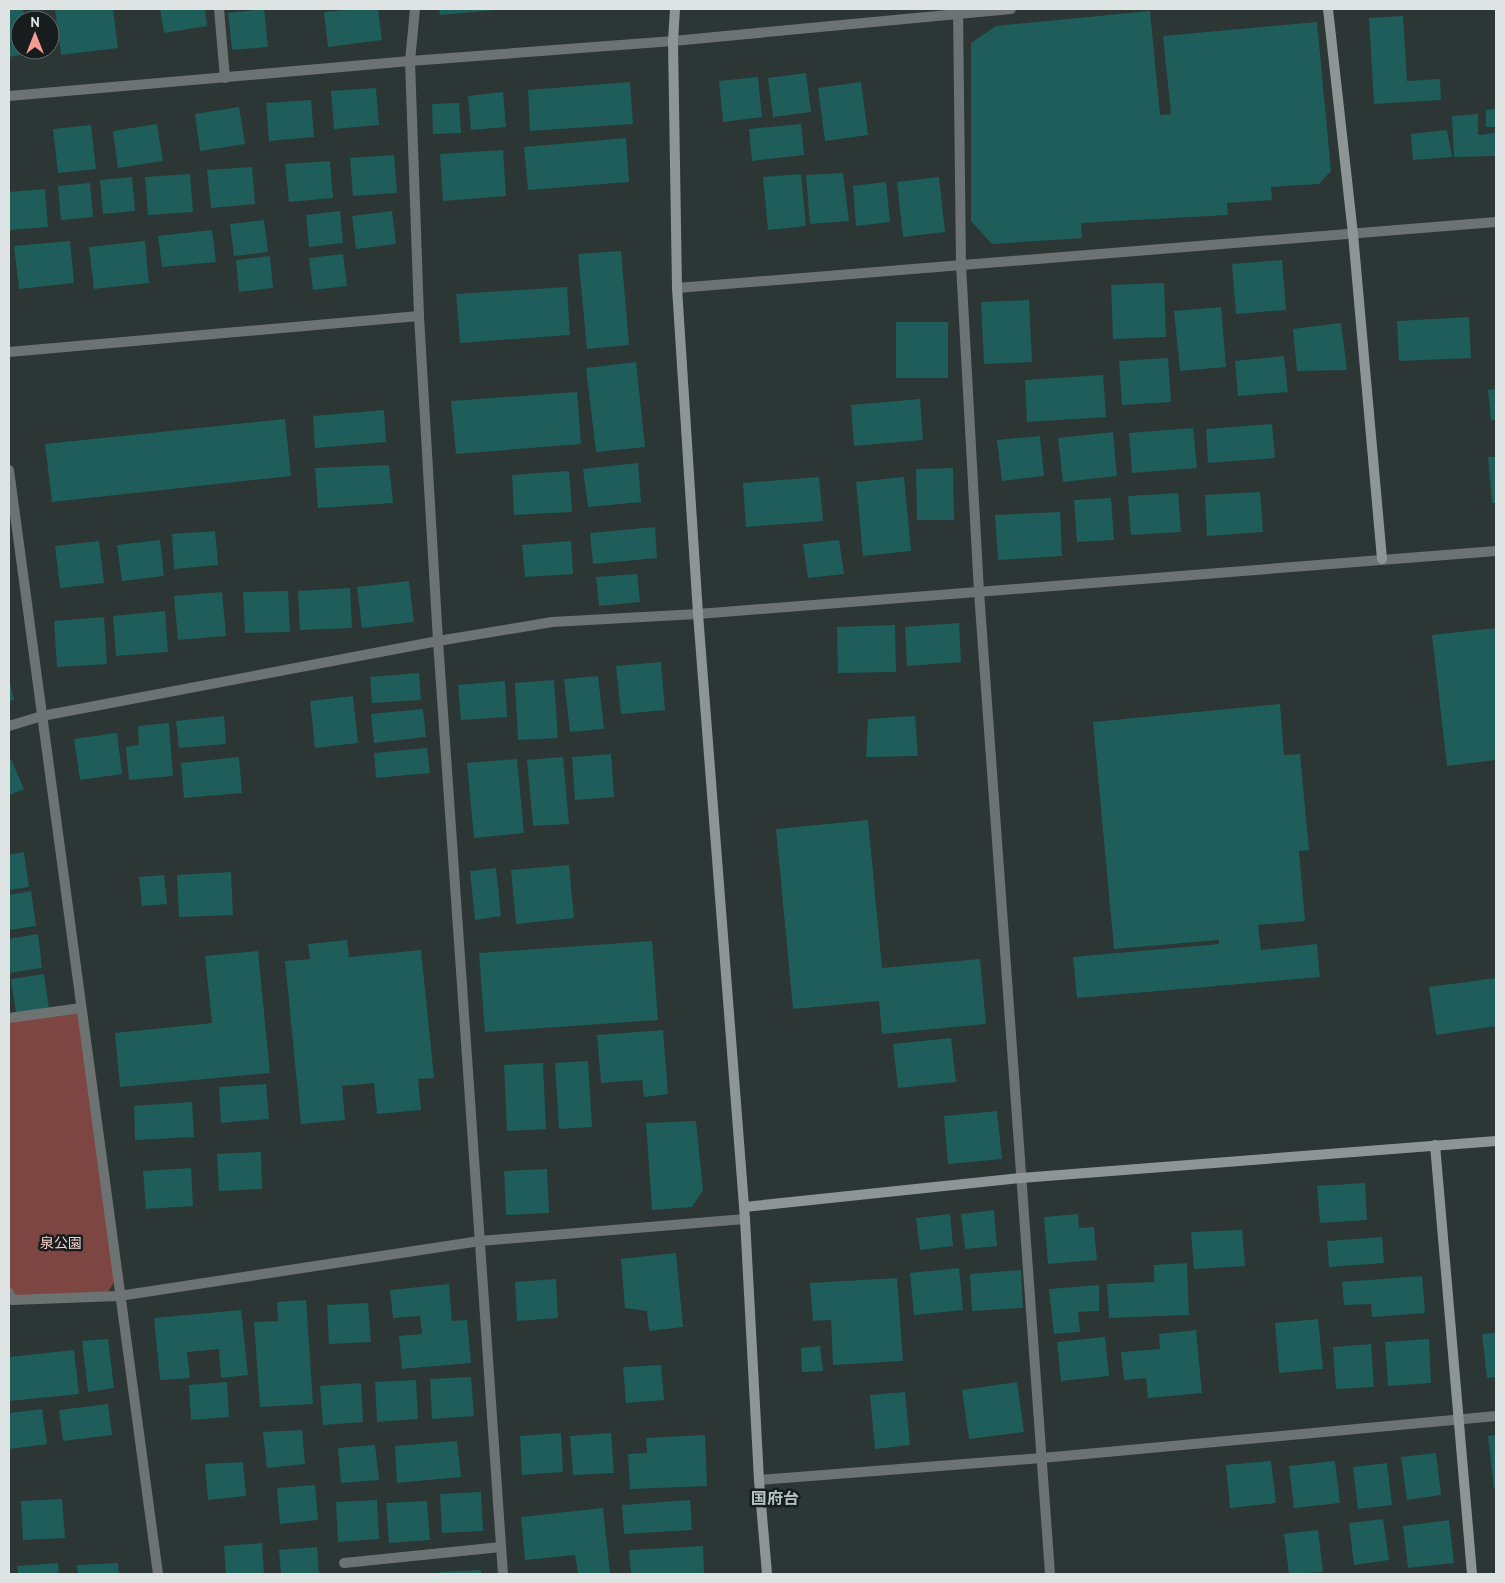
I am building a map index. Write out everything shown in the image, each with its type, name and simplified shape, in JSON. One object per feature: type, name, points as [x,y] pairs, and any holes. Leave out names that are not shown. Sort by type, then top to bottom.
[{"type":"street","points":[[219,9],[224,78]]},
{"type":"street","points":[[415,9],[410,61],[419,316],[438,641],[503,1574]]},
{"type":"street","points":[[675,9],[673,41],[677,288],[698,614],[745,1219],[759,1480],[767,1574]]},
{"type":"street","points":[[9,96],[410,61],[673,41],[958,11],[1010,9]]},
{"type":"street","points":[[1328,9],[1352,234],[1382,559]]},
{"type":"street","points":[[958,11],[960,265],[979,592],[1050,1574]]},
{"type":"street","points":[[677,288],[1496,222]]},
{"type":"street","points":[[9,352],[419,316]]},
{"type":"street","points":[[9,470],[158,1574]]},
{"type":"street","points":[[9,726],[42,716],[438,641],[552,622],[698,614],[1496,551]]},
{"type":"street","points":[[9,1018],[81,1008]]},
{"type":"street","points":[[744,1207],[1021,1178],[1496,1141]]},
{"type":"street","points":[[1435,1145],[1472,1574]]},
{"type":"street","points":[[9,1293],[12,1300],[119,1296],[480,1241],[745,1219]]},
{"type":"street","points":[[759,1480],[1042,1458],[1496,1416]]},
{"type":"street","points":[[344,1563],[501,1547]]},
{"type":"green space","name":"泉公園","points":[[81,1008],[117,1277],[106,1296],[12,1300],[9,1293],[9,1018]]},
{"type":"building","points":[[9,9],[23,9],[10,10],[9,57]]},
{"type":"building","points":[[113,9],[118,48],[61,55],[60,10],[55,10]]},
{"type":"building","points":[[160,9],[205,9],[207,26],[164,33]]},
{"type":"building","points":[[264,9],[268,47],[232,50],[228,13]]},
{"type":"building","points":[[378,9],[382,40],[328,47],[324,12]]},
{"type":"building","points":[[439,9],[495,9],[495,10],[440,15]]},
{"type":"building","points":[[1150,11],[1160,115],[1171,114],[1163,36],[1317,22],[1331,171],[1319,184],[1271,187],[1272,200],[1227,203],[1228,215],[1081,223],[1082,238],[992,244],[971,221],[971,43],[996,26]]},
{"type":"building","points":[[1403,16],[1407,81],[1440,79],[1441,100],[1374,104],[1369,18]]},
{"type":"building","points":[[806,73],[811,112],[773,117],[768,78]]},
{"type":"building","points":[[758,77],[762,117],[723,122],[719,81]]},
{"type":"building","points":[[630,82],[633,124],[530,131],[528,90]]},
{"type":"building","points":[[861,82],[868,135],[825,141],[818,88]]},
{"type":"building","points":[[376,88],[379,125],[334,129],[331,91]]},
{"type":"building","points":[[503,92],[506,127],[471,130],[468,96]]},
{"type":"building","points":[[311,100],[314,137],[269,141],[266,103]]},
{"type":"building","points":[[459,103],[461,133],[433,134],[432,104]]},
{"type":"building","points":[[239,107],[245,144],[200,151],[195,114]]},
{"type":"building","points":[[1496,109],[1496,127],[1486,127],[1486,110]]},
{"type":"building","points":[[1478,114],[1478,135],[1495,133],[1496,156],[1454,157],[1452,116]]},
{"type":"building","points":[[157,124],[163,161],[118,168],[113,131]]},
{"type":"building","points":[[801,124],[804,155],[752,161],[749,129]]},
{"type":"building","points":[[91,125],[96,169],[58,173],[53,129]]},
{"type":"building","points":[[1447,130],[1452,157],[1413,160],[1411,134]]},
{"type":"building","points":[[626,138],[629,182],[528,190],[524,147]]},
{"type":"building","points":[[503,150],[506,196],[443,201],[440,154]]},
{"type":"building","points":[[394,155],[397,193],[353,196],[350,158]]},
{"type":"building","points":[[330,161],[333,198],[289,202],[285,164]]},
{"type":"building","points":[[252,167],[255,204],[211,208],[207,170]]},
{"type":"building","points":[[843,173],[849,221],[810,224],[806,175]]},
{"type":"building","points":[[190,174],[193,212],[148,215],[145,177]]},
{"type":"building","points":[[801,174],[806,226],[768,230],[763,177]]},
{"type":"building","points":[[132,177],[135,211],[103,214],[100,180]]},
{"type":"building","points":[[939,177],[945,232],[903,237],[897,182]]},
{"type":"building","points":[[886,182],[890,222],[856,226],[853,186]]},
{"type":"building","points":[[90,183],[93,217],[61,220],[58,186]]},
{"type":"building","points":[[45,189],[48,227],[9,230],[9,192]]},
{"type":"building","points":[[340,211],[343,243],[309,247],[306,215]]},
{"type":"building","points":[[392,211],[396,244],[356,249],[352,216]]},
{"type":"building","points":[[264,220],[268,252],[234,256],[230,224]]},
{"type":"building","points":[[212,230],[216,262],[162,267],[158,236]]},
{"type":"building","points":[[70,241],[74,283],[19,289],[14,246]]},
{"type":"building","points":[[145,241],[149,283],[94,289],[89,247]]},
{"type":"building","points":[[621,251],[629,345],[587,349],[578,254]]},
{"type":"building","points":[[343,254],[347,286],[313,290],[309,258]]},
{"type":"building","points":[[270,256],[273,288],[239,292],[236,260]]},
{"type":"building","points":[[1282,260],[1286,310],[1236,314],[1232,264]]},
{"type":"building","points":[[1164,283],[1166,337],[1113,339],[1111,285]]},
{"type":"building","points":[[567,287],[570,335],[460,343],[456,294]]},
{"type":"building","points":[[1029,300],[1032,362],[984,364],[981,302]]},
{"type":"building","points":[[1221,307],[1226,367],[1180,371],[1174,311]]},
{"type":"building","points":[[1469,317],[1471,358],[1399,361],[1397,321]]},
{"type":"building","points":[[896,322],[948,322],[948,378],[896,378]]},
{"type":"building","points":[[1341,323],[1347,370],[1297,371],[1293,329]]},
{"type":"building","points":[[1284,356],[1288,392],[1238,396],[1235,361]]},
{"type":"building","points":[[1168,358],[1171,402],[1122,405],[1119,361]]},
{"type":"building","points":[[636,362],[645,447],[596,452],[586,368]]},
{"type":"building","points":[[1103,375],[1106,417],[1027,422],[1025,380]]},
{"type":"building","points":[[1496,389],[1496,420],[1491,420],[1488,390]]},
{"type":"building","points":[[577,392],[581,444],[456,454],[451,401]]},
{"type":"building","points":[[920,399],[923,440],[854,446],[851,405]]},
{"type":"building","points":[[384,410],[386,442],[315,448],[313,416]]},
{"type":"building","points":[[285,419],[291,476],[52,502],[45,444]]},
{"type":"building","points":[[1272,424],[1275,458],[1208,463],[1206,429]]},
{"type":"building","points":[[1193,428],[1197,468],[1132,473],[1129,433]]},
{"type":"building","points":[[1113,432],[1117,476],[1063,482],[1058,438]]},
{"type":"building","points":[[1040,436],[1044,476],[1002,481],[997,440]]},
{"type":"building","points":[[1488,457],[1496,457],[1496,503],[1492,503]]},
{"type":"building","points":[[638,463],[641,502],[588,507],[583,469]]},
{"type":"building","points":[[389,465],[393,503],[318,508],[315,468]]},
{"type":"building","points":[[953,468],[954,520],[917,520],[916,469]]},
{"type":"building","points":[[569,471],[572,512],[514,515],[512,475]]},
{"type":"building","points":[[819,477],[823,521],[746,527],[743,483]]},
{"type":"building","points":[[904,477],[911,551],[863,556],[856,482]]},
{"type":"building","points":[[1260,492],[1263,532],[1207,536],[1205,495]]},
{"type":"building","points":[[1178,493],[1181,532],[1131,535],[1128,496]]},
{"type":"building","points":[[1111,498],[1114,540],[1077,542],[1074,500]]},
{"type":"building","points":[[1060,512],[1062,556],[998,560],[995,515]]},
{"type":"building","points":[[655,527],[657,558],[593,564],[590,533]]},
{"type":"building","points":[[215,531],[218,565],[174,569],[172,534]]},
{"type":"building","points":[[160,540],[164,576],[122,581],[117,545]]},
{"type":"building","points":[[839,540],[844,574],[808,578],[803,544]]},
{"type":"building","points":[[99,541],[104,583],[60,588],[55,546]]},
{"type":"building","points":[[571,541],[573,574],[525,577],[522,545]]},
{"type":"building","points":[[637,574],[640,602],[599,606],[596,577]]},
{"type":"building","points":[[409,581],[414,622],[362,628],[357,587]]},
{"type":"building","points":[[350,588],[352,628],[300,630],[298,591]]},
{"type":"building","points":[[288,591],[290,632],[245,633],[243,592]]},
{"type":"building","points":[[222,592],[226,636],[178,640],[174,596]]},
{"type":"building","points":[[165,611],[168,652],[116,656],[113,616]]},
{"type":"building","points":[[104,617],[107,664],[57,667],[54,621]]},
{"type":"building","points":[[959,623],[961,662],[907,666],[905,627]]},
{"type":"building","points":[[895,625],[896,672],[838,673],[837,627]]},
{"type":"building","points":[[1496,628],[1496,760],[1447,766],[1432,635]]},
{"type":"building","points":[[661,662],[665,710],[621,714],[616,666]]},
{"type":"building","points":[[419,673],[421,700],[372,703],[370,677]]},
{"type":"building","points":[[598,676],[604,729],[570,732],[564,679]]},
{"type":"building","points":[[9,679],[14,700],[9,701]]},
{"type":"building","points":[[554,680],[558,738],[518,740],[515,683]]},
{"type":"building","points":[[505,681],[507,717],[461,720],[458,685]]},
{"type":"building","points":[[353,696],[358,743],[315,748],[310,701]]},
{"type":"building","points":[[1280,704],[1284,755],[1300,754],[1309,850],[1299,851],[1305,921],[1258,925],[1261,950],[1317,944],[1320,977],[1077,998],[1073,957],[1219,944],[1219,940],[1114,949],[1093,722]]},
{"type":"building","points":[[423,709],[426,737],[374,743],[371,714]]},
{"type":"building","points":[[224,716],[226,744],[179,748],[176,721]]},
{"type":"building","points":[[915,716],[918,756],[866,757],[868,719]]},
{"type":"building","points":[[169,723],[173,776],[129,780],[126,747],[139,745],[138,726]]},
{"type":"building","points":[[117,733],[122,774],[80,780],[74,739]]},
{"type":"building","points":[[427,748],[430,773],[376,778],[374,753]]},
{"type":"building","points":[[611,754],[614,797],[575,800],[572,757]]},
{"type":"building","points":[[239,757],[242,793],[184,798],[181,763]]},
{"type":"building","points":[[563,757],[569,824],[533,826],[527,760]]},
{"type":"building","points":[[11,759],[24,789],[9,795],[9,760]]},
{"type":"building","points":[[517,759],[524,833],[474,838],[467,763]]},
{"type":"building","points":[[868,820],[882,968],[980,959],[986,1024],[882,1034],[879,1001],[793,1009],[776,829]]},
{"type":"building","points":[[24,852],[29,887],[9,890],[9,855]]},
{"type":"building","points":[[569,865],[574,918],[516,924],[511,870]]},
{"type":"building","points":[[496,868],[501,916],[475,920],[470,871]]},
{"type":"building","points":[[231,872],[233,915],[179,917],[177,875]]},
{"type":"building","points":[[164,875],[167,904],[142,906],[139,877]]},
{"type":"building","points":[[31,891],[36,926],[9,930],[9,895]]},
{"type":"building","points":[[38,934],[42,968],[9,973],[9,939]]},
{"type":"building","points":[[347,940],[349,957],[421,950],[434,1078],[418,1079],[421,1110],[377,1114],[374,1083],[342,1086],[345,1120],[301,1124],[285,961],[310,959],[308,944]]},
{"type":"building","points":[[652,941],[658,1020],[485,1032],[479,953]]},
{"type":"building","points":[[258,951],[270,1073],[120,1087],[115,1033],[212,1023],[205,956]]},
{"type":"building","points":[[44,974],[49,1008],[16,1013],[11,979]]},
{"type":"building","points":[[1496,978],[1496,1026],[1436,1035],[1429,987]]},
{"type":"building","points":[[663,1030],[668,1094],[644,1097],[642,1080],[601,1083],[597,1035]]},
{"type":"building","points":[[951,1038],[956,1082],[898,1088],[893,1044]]},
{"type":"building","points":[[588,1061],[592,1127],[559,1129],[555,1063]]},
{"type":"building","points":[[543,1063],[546,1129],[507,1131],[504,1065]]},
{"type":"building","points":[[266,1084],[269,1119],[221,1123],[219,1087]]},
{"type":"building","points":[[192,1102],[194,1137],[135,1140],[134,1106]]},
{"type":"building","points":[[997,1111],[1002,1159],[948,1164],[944,1116]]},
{"type":"building","points":[[696,1121],[703,1190],[692,1207],[652,1210],[646,1123]]},
{"type":"building","points":[[261,1152],[262,1189],[219,1191],[217,1154]]},
{"type":"building","points":[[191,1168],[193,1206],[146,1209],[143,1171]]},
{"type":"building","points":[[547,1169],[549,1213],[506,1215],[504,1171]]},
{"type":"building","points":[[1365,1183],[1367,1220],[1320,1223],[1317,1186]]},
{"type":"building","points":[[994,1210],[997,1246],[965,1249],[961,1214]]},
{"type":"building","points":[[950,1214],[953,1246],[920,1250],[916,1218]]},
{"type":"building","points":[[1078,1214],[1079,1228],[1094,1227],[1097,1260],[1048,1264],[1044,1217]]},
{"type":"building","points":[[1242,1230],[1245,1266],[1194,1269],[1191,1232]]},
{"type":"building","points":[[1382,1237],[1384,1263],[1329,1267],[1327,1241]]},
{"type":"building","points":[[676,1253],[683,1327],[649,1331],[647,1311],[625,1308],[621,1259]]},
{"type":"building","points":[[1187,1263],[1189,1315],[1109,1318],[1107,1284],[1154,1282],[1154,1265]]},
{"type":"building","points":[[959,1268],[963,1310],[914,1315],[910,1273]]},
{"type":"building","points":[[1021,1270],[1023,1308],[972,1311],[970,1274]]},
{"type":"building","points":[[1422,1276],[1425,1313],[1372,1317],[1371,1304],[1344,1305],[1342,1282]]},
{"type":"building","points":[[897,1278],[903,1361],[833,1365],[831,1320],[813,1321],[810,1283]]},
{"type":"building","points":[[556,1279],[558,1318],[517,1321],[515,1282]]},
{"type":"building","points":[[449,1284],[452,1321],[467,1320],[471,1363],[402,1369],[399,1336],[422,1334],[420,1316],[393,1318],[390,1290]]},
{"type":"building","points":[[1099,1285],[1099,1311],[1078,1312],[1080,1332],[1054,1334],[1049,1289]]},
{"type":"building","points":[[306,1300],[313,1404],[260,1407],[254,1322],[278,1321],[277,1302]]},
{"type":"building","points":[[368,1303],[371,1342],[329,1344],[327,1305]]},
{"type":"building","points":[[241,1310],[248,1375],[221,1378],[219,1349],[187,1352],[190,1378],[160,1380],[154,1318]]},
{"type":"building","points":[[1318,1319],[1323,1369],[1279,1373],[1275,1323]]},
{"type":"building","points":[[1196,1330],[1202,1393],[1148,1398],[1146,1378],[1124,1380],[1121,1352],[1160,1349],[1159,1334]]},
{"type":"building","points":[[1496,1333],[1496,1377],[1487,1378],[1482,1334]]},
{"type":"building","points":[[1105,1337],[1109,1376],[1061,1381],[1057,1342]]},
{"type":"building","points":[[108,1339],[114,1388],[88,1392],[82,1341]]},
{"type":"building","points":[[1429,1339],[1431,1383],[1388,1386],[1385,1342]]},
{"type":"building","points":[[1371,1344],[1374,1387],[1336,1389],[1333,1347]]},
{"type":"building","points":[[820,1346],[823,1371],[802,1372],[801,1348]]},
{"type":"building","points":[[74,1350],[79,1394],[9,1401],[9,1357]]},
{"type":"building","points":[[661,1365],[664,1400],[626,1403],[623,1367]]},
{"type":"building","points":[[471,1377],[474,1416],[432,1419],[430,1379]]},
{"type":"building","points":[[416,1380],[418,1419],[377,1422],[375,1382]]},
{"type":"building","points":[[227,1382],[229,1417],[191,1420],[189,1385]]},
{"type":"building","points":[[1017,1382],[1024,1432],[969,1439],[962,1390]]},
{"type":"building","points":[[361,1383],[363,1422],[323,1425],[320,1386]]},
{"type":"building","points":[[905,1392],[910,1445],[875,1449],[870,1395]]},
{"type":"building","points":[[108,1404],[112,1435],[63,1441],[59,1410]]},
{"type":"building","points":[[42,1409],[47,1444],[9,1449],[9,1413]]},
{"type":"building","points":[[302,1430],[305,1464],[267,1468],[263,1432]]},
{"type":"building","points":[[561,1433],[563,1472],[522,1475],[520,1436]]},
{"type":"building","points":[[611,1433],[614,1473],[573,1475],[570,1436]]},
{"type":"building","points":[[705,1435],[707,1486],[630,1489],[628,1454],[647,1453],[646,1438]]},
{"type":"building","points":[[1496,1435],[1496,1488],[1494,1488],[1488,1436]]},
{"type":"building","points":[[457,1441],[461,1477],[397,1483],[395,1446]]},
{"type":"building","points":[[375,1445],[379,1480],[341,1483],[338,1448]]},
{"type":"building","points":[[1436,1453],[1441,1495],[1407,1500],[1401,1457]]},
{"type":"building","points":[[1271,1461],[1276,1503],[1230,1508],[1226,1465]]},
{"type":"building","points":[[1335,1461],[1340,1503],[1294,1508],[1289,1466]]},
{"type":"building","points":[[243,1462],[246,1496],[208,1500],[205,1464]]},
{"type":"building","points":[[1387,1463],[1392,1505],[1358,1509],[1353,1467]]},
{"type":"building","points":[[315,1485],[318,1520],[280,1524],[277,1488]]},
{"type":"building","points":[[481,1492],[483,1531],[442,1533],[440,1494]]},
{"type":"building","points":[[62,1499],[65,1538],[23,1540],[21,1501]]},
{"type":"building","points":[[377,1500],[379,1539],[338,1542],[336,1502]]},
{"type":"building","points":[[690,1500],[692,1530],[624,1534],[622,1505]]},
{"type":"building","points":[[427,1501],[430,1540],[389,1543],[386,1503]]},
{"type":"building","points":[[603,1508],[610,1573],[578,1574],[575,1555],[525,1560],[521,1517]]},
{"type":"building","points":[[1383,1519],[1389,1560],[1354,1565],[1349,1523]]},
{"type":"building","points":[[1449,1520],[1454,1563],[1408,1568],[1403,1526]]},
{"type":"building","points":[[1318,1530],[1323,1572],[1289,1574],[1284,1534]]},
{"type":"building","points":[[262,1543],[264,1574],[226,1574],[224,1546]]},
{"type":"building","points":[[703,1546],[704,1574],[631,1574],[629,1550]]},
{"type":"building","points":[[317,1547],[319,1574],[281,1574],[279,1550]]},
{"type":"building","points":[[58,1563],[59,1574],[18,1574],[17,1566]]},
{"type":"building","points":[[118,1563],[119,1574],[78,1574],[77,1565]]},
{"type":"building","points":[[481,1570],[481,1574],[440,1574],[440,1572]]},
{"type":"district","name":"国府台","points":[[775,1498]]}]
